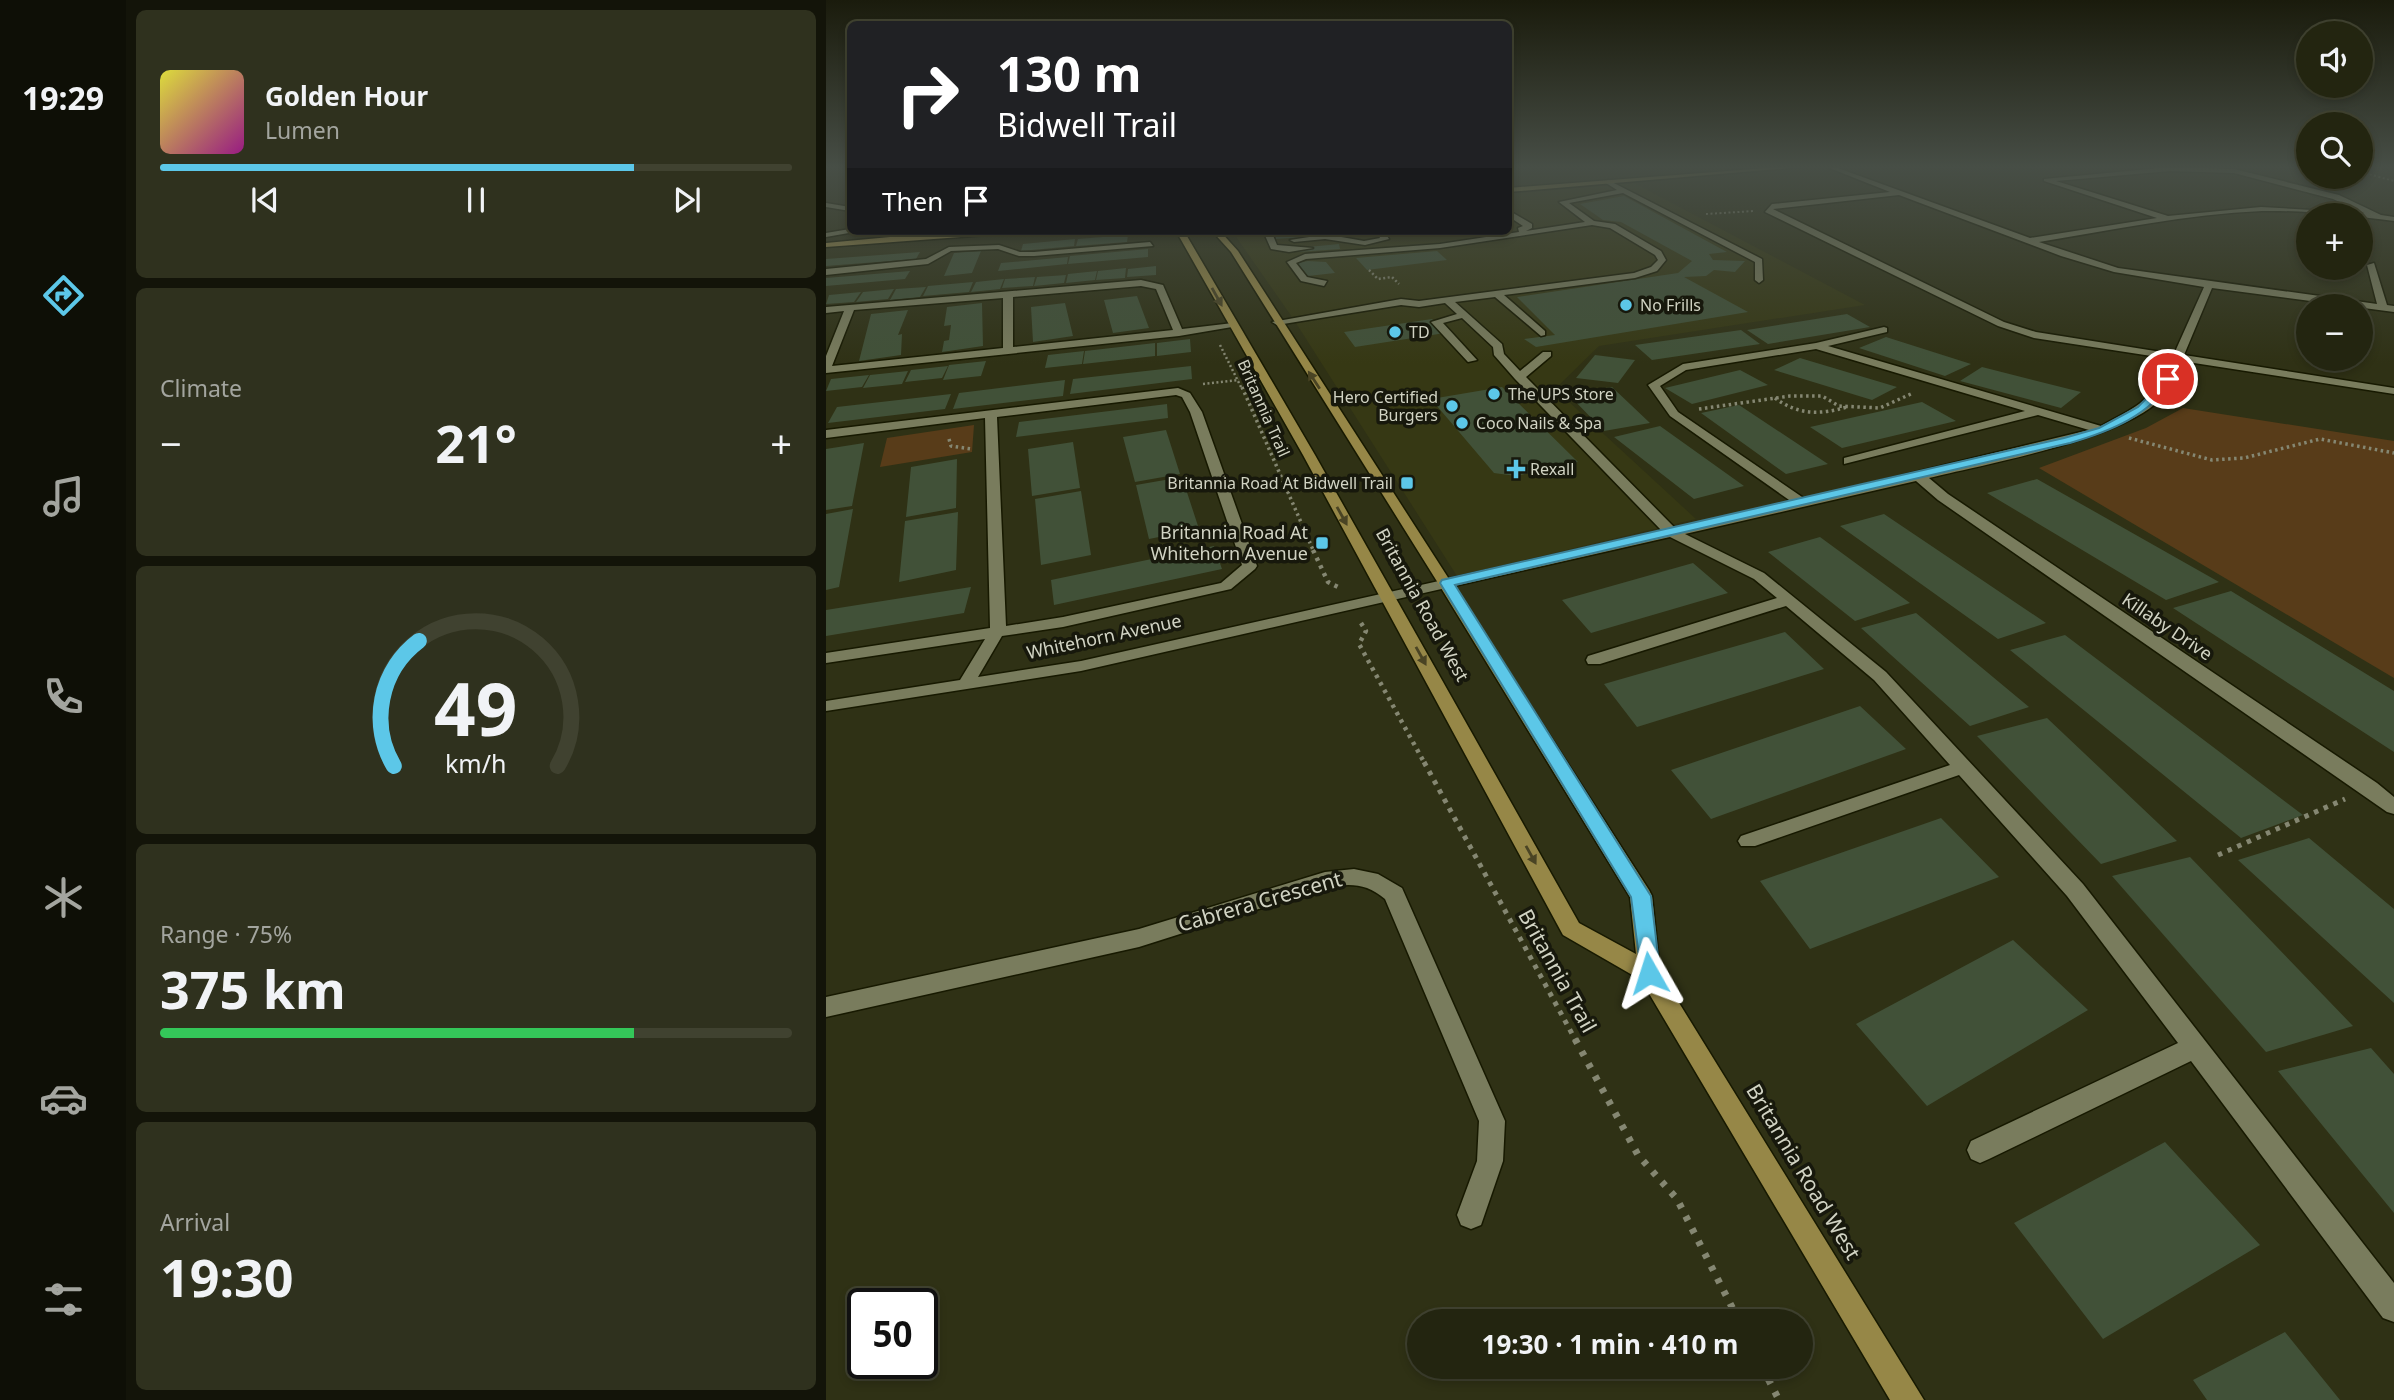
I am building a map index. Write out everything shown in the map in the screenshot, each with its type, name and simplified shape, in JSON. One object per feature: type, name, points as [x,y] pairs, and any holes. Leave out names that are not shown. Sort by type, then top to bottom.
[{"type":"main road","points":[[826,245],[950,235]]},
{"type":"main road","name":"Britannia Road West","points":[[1180,235],[1388,597],[1571,929],[1649,973]]},
{"type":"main road","name":"Britannia Road West","points":[[1220,235],[1234,251],[1446,583],[1641,896],[1649,973],[1908,1400]]},
{"type":"street","points":[[826,235],[846,232]]},
{"type":"street","points":[[1277,322],[1317,322],[1419,304],[1635,275],[1654,269],[1662,260],[1658,253],[1623,232]]},
{"type":"street","points":[[1703,232],[1759,261],[1759,280]]},
{"type":"street","points":[[1817,232],[2001,324],[2034,335],[2394,391]]},
{"type":"street","points":[[2005,232],[2117,270],[2394,309]]},
{"type":"street","points":[[2028,241],[2083,232]]},
{"type":"street","points":[[949,249],[950,235]]},
{"type":"street","points":[[1268,235],[1274,247]]},
{"type":"street","points":[[1274,247],[1288,241],[1321,235]]},
{"type":"street","points":[[1331,235],[1363,243]]},
{"type":"street","points":[[1274,247],[1289,250],[1363,243],[1385,239],[1382,235]]},
{"type":"street","points":[[1424,243],[1451,235]]},
{"type":"street","points":[[1324,283],[1304,279],[1290,262],[1305,257],[1491,235]]},
{"type":"street","points":[[826,272],[928,261],[949,249],[999,247],[1019,254],[1034,254],[1150,244]]},
{"type":"street","points":[[2373,273],[2382,307]]},
{"type":"street","points":[[826,310],[1128,283],[1155,284],[1160,287],[1179,333]]},
{"type":"street","name":"Whitehorn Avenue","points":[[826,706],[1081,666],[1919,477],[2102,430],[2141,409],[2159,394],[2178,358],[2209,285]]},
{"type":"street","points":[[1496,293],[1541,333]]},
{"type":"street","points":[[1007,295],[1008,351]]},
{"type":"street","points":[[1447,300],[1498,346],[1499,355],[1519,377],[1671,533],[1759,576],[1880,676],[2075,890],[2394,1307]]},
{"type":"street","points":[[849,308],[826,370],[1233,326]]},
{"type":"street","points":[[1464,315],[1436,322],[1472,360]]},
{"type":"street","points":[[1803,503],[1674,414],[1654,385],[1683,367],[1816,346],[1884,330]]},
{"type":"street","points":[[1816,346],[2102,430]]},
{"type":"street","points":[[1519,377],[1547,354]]},
{"type":"street","points":[[826,434],[1178,391],[1186,395],[1196,412],[1250,566],[1226,586],[1063,622],[826,658]]},
{"type":"street","points":[[1848,461],[2039,411]]},
{"type":"street","points":[[965,685],[998,630],[991,413]]},
{"type":"street","name":"Killaby Drive","points":[[1919,477],[1954,505],[2371,788],[2394,807]]},
{"type":"street","points":[[1594,660],[1788,600]]},
{"type":"street","points":[[1748,841],[1963,768]]},
{"type":"street","name":"Cabrera Crescent","points":[[826,1007],[1139,938],[1325,880],[1353,875],[1371,878],[1394,894],[1400,905],[1492,1121],[1490,1161],[1471,1215]]},
{"type":"street","points":[[1980,1150],[2195,1047]]},
{"type":"path","name":"Britannia Trail","points":[[1211,329],[1239,380],[1258,430],[1328,582],[1339,587]]},
{"type":"path","points":[[1178,391],[1239,380]]},
{"type":"path","points":[[1674,414],[1775,398],[1822,396],[1828,402],[1848,407],[1880,408],[1936,381]]},
{"type":"path","points":[[1775,398],[1788,410],[1799,414],[1830,413],[1848,407]]},
{"type":"path","points":[[973,416],[972,427],[947,439],[951,446],[993,453]]},
{"type":"path","points":[[2102,430],[2212,460],[2244,458],[2320,439],[2394,453]]},
{"type":"path","name":"Britannia Trail","points":[[1366,631],[1359,643],[1638,1155],[1677,1199],[1733,1309]]},
{"type":"path","points":[[2218,855],[2371,788]]},
{"type":"path","points":[[1768,1379],[1779,1400]]},
{"type":"shaded area","points":[[1727,232],[1865,305],[1599,346],[1555,389],[1696,519],[1457,576],[1294,320],[1235,235]]},
{"type":"shaded area","points":[[2183,408],[2394,441],[2394,678],[2039,468],[2146,428]]},
{"type":"shaded area","points":[[974,425],[972,452],[880,467],[887,438]]},
{"type":"building","points":[[1640,232],[1691,232],[1727,252],[1709,254],[1713,260],[1745,261],[1735,272],[1714,270],[1706,276],[1684,277],[1748,312],[1536,347],[1524,339],[1555,335],[1517,297],[1678,273],[1692,261]]},
{"type":"building","points":[[1128,235],[1127,242],[1076,246],[1078,239]]},
{"type":"building","points":[[1274,235],[1316,236],[1276,239]]},
{"type":"building","points":[[1075,239],[1074,246],[1021,251],[1023,244]]},
{"type":"building","points":[[1339,244],[1340,249],[1298,252],[1297,248]]},
{"type":"building","points":[[1148,249],[1148,257],[1068,264],[1070,256]]},
{"type":"building","points":[[981,251],[972,273],[944,276],[954,253]]},
{"type":"building","points":[[1437,251],[1447,260],[1367,270],[1356,258]]},
{"type":"building","points":[[920,252],[916,259],[826,266],[826,259]]},
{"type":"building","points":[[1068,257],[1067,264],[998,271],[1001,263]]},
{"type":"building","points":[[1326,262],[1335,273],[1308,276],[1297,263]]},
{"type":"building","points":[[1156,266],[1156,275],[1127,277],[1128,269]]},
{"type":"building","points":[[1126,268],[1125,278],[1096,280],[1098,271]]},
{"type":"building","points":[[910,271],[905,279],[826,286],[826,278]]},
{"type":"building","points":[[1097,271],[1095,280],[1066,283],[1068,274]]},
{"type":"building","points":[[1066,275],[1064,283],[1034,286],[1037,277]]},
{"type":"building","points":[[1035,277],[1033,286],[1002,288],[1005,279]]},
{"type":"building","points":[[1004,279],[1000,289],[971,292],[976,282]]},
{"type":"building","points":[[973,282],[969,292],[923,296],[928,286]]},
{"type":"building","points":[[926,287],[920,297],[890,300],[896,289]]},
{"type":"building","points":[[894,289],[888,299],[856,302],[863,292]]},
{"type":"building","points":[[861,292],[854,302],[826,304],[829,295]]},
{"type":"building","points":[[1137,296],[1149,328],[1113,333],[1104,300]]},
{"type":"building","points":[[982,303],[983,346],[942,352],[944,341],[949,340],[951,325],[944,326],[947,307]]},
{"type":"building","points":[[1065,303],[1073,336],[1033,342],[1031,307]]},
{"type":"building","points":[[908,310],[898,335],[902,334],[901,355],[859,361],[871,314]]},
{"type":"building","points":[[1847,314],[1870,327],[1768,344],[1747,330]]},
{"type":"building","name":"TD","points":[[1432,319],[1445,333],[1355,347],[1344,332]]},
{"type":"building","points":[[1741,330],[1760,344],[1652,360],[1635,345]]},
{"type":"building","points":[[1886,337],[1971,364],[1945,376],[1859,348]]},
{"type":"building","points":[[1190,339],[1191,352],[1157,356],[1157,343]]},
{"type":"building","points":[[1155,343],[1155,356],[1083,364],[1085,351]]},
{"type":"building","points":[[1084,351],[1082,364],[1045,368],[1048,355]]},
{"type":"building","points":[[1595,355],[1635,360],[1618,383],[1576,378]]},
{"type":"building","points":[[1800,358],[1897,387],[1872,400],[1774,370]]},
{"type":"building","points":[[986,361],[981,376],[943,380],[949,365]]},
{"type":"building","points":[[948,366],[942,378],[905,382],[911,370]]},
{"type":"building","points":[[1191,366],[1192,379],[1070,394],[1073,379]]},
{"type":"building","points":[[1982,367],[2081,392],[2061,408],[1960,381]]},
{"type":"building","points":[[1740,370],[1768,385],[1692,404],[1665,388]]},
{"type":"building","points":[[908,371],[902,384],[863,388],[870,375]]},
{"type":"building","points":[[869,375],[862,387],[826,391],[831,379]]},
{"type":"building","points":[[1065,380],[1063,396],[953,409],[959,393]]},
{"type":"building","points":[[1502,387],[1578,462],[1516,476],[1494,473],[1431,399]]},
{"type":"building","points":[[1612,387],[1650,423],[1604,431],[1568,394]]},
{"type":"building","points":[[951,394],[945,409],[828,423],[837,407]]},
{"type":"building","points":[[1922,402],[1956,421],[1842,448],[1810,427]]},
{"type":"building","points":[[1167,404],[1168,418],[1016,437],[1019,422]]},
{"type":"building","points":[[1739,405],[1828,464],[1786,474],[1701,413]]},
{"type":"building","points":[[1660,426],[1744,486],[1694,499],[1614,437]]},
{"type":"building","points":[[1166,430],[1180,474],[1135,482],[1123,437]]},
{"type":"building","points":[[1073,442],[1080,488],[1032,496],[1028,449]]},
{"type":"building","points":[[864,443],[852,506],[826,510],[826,449]]},
{"type":"building","points":[[957,459],[956,508],[906,517],[911,467]]},
{"type":"building","points":[[1182,477],[1199,529],[1149,539],[1136,485]]},
{"type":"building","points":[[2037,479],[2219,582],[2166,600],[1987,493]]},
{"type":"building","points":[[1081,491],[1091,555],[1041,565],[1035,499]]},
{"type":"building","points":[[853,509],[839,587],[826,590],[826,514]]},
{"type":"building","points":[[958,512],[956,570],[899,582],[905,521]]},
{"type":"building","points":[[1884,514],[2046,623],[1998,639],[1840,526]]},
{"type":"building","points":[[1820,537],[1910,603],[1855,621],[1768,552]]},
{"type":"building","points":[[1214,546],[1222,569],[1054,605],[1051,580]]},
{"type":"building","points":[[1693,563],[1728,593],[1591,633],[1562,600]]},
{"type":"building","points":[[971,587],[964,613],[826,636],[826,610]]},
{"type":"building","points":[[2231,591],[2394,691],[2394,752],[2173,608]]},
{"type":"building","points":[[1916,613],[2029,707],[1970,726],[1861,628]]},
{"type":"building","points":[[1785,632],[1824,669],[1637,727],[1604,684]]},
{"type":"building","points":[[2065,635],[2303,815],[2241,838],[2010,650]]},
{"type":"building","points":[[1860,706],[1906,749],[1711,819],[1671,770]]},
{"type":"building","points":[[2047,718],[2177,841],[2101,864],[1977,736]]},
{"type":"building","points":[[1941,818],[1999,877],[1810,949],[1760,881]]},
{"type":"building","points":[[2309,838],[2394,909],[2394,1003],[2238,860]]},
{"type":"building","points":[[2190,857],[2353,1026],[2266,1052],[2112,876]]},
{"type":"building","points":[[2013,940],[2088,1010],[1927,1106],[1856,1024]]},
{"type":"building","points":[[2371,1048],[2394,1074],[2394,1213],[2278,1071]]},
{"type":"building","points":[[2165,1142],[2260,1245],[2103,1339],[2014,1223]]},
{"type":"building","points":[[2285,1332],[2340,1400],[2207,1400],[2193,1380]]},
{"type":"place","name":"No Frills","points":[[1626,305]]},
{"type":"place","name":"TD","points":[[1395,332]]},
{"type":"place","name":"The UPS Store","points":[[1494,394]]},
{"type":"place","name":"Hero Certified Burgers","points":[[1452,406]]},
{"type":"place","name":"Coco Nails & Spa","points":[[1462,423]]},
{"type":"place","name":"Rexall","points":[[1516,469]]},
{"type":"place","name":"Britannia Road At Bidwell Trail","points":[[1407,483]]},
{"type":"place","name":"Britannia Road At Whitehorn Avenue","points":[[1322,543]]},
{"type":"route","points":[[1649,973],[1641,896],[1446,583],[1919,477],[2067,441],[2114,425],[2141,409],[2159,394],[2168,379]]}]
